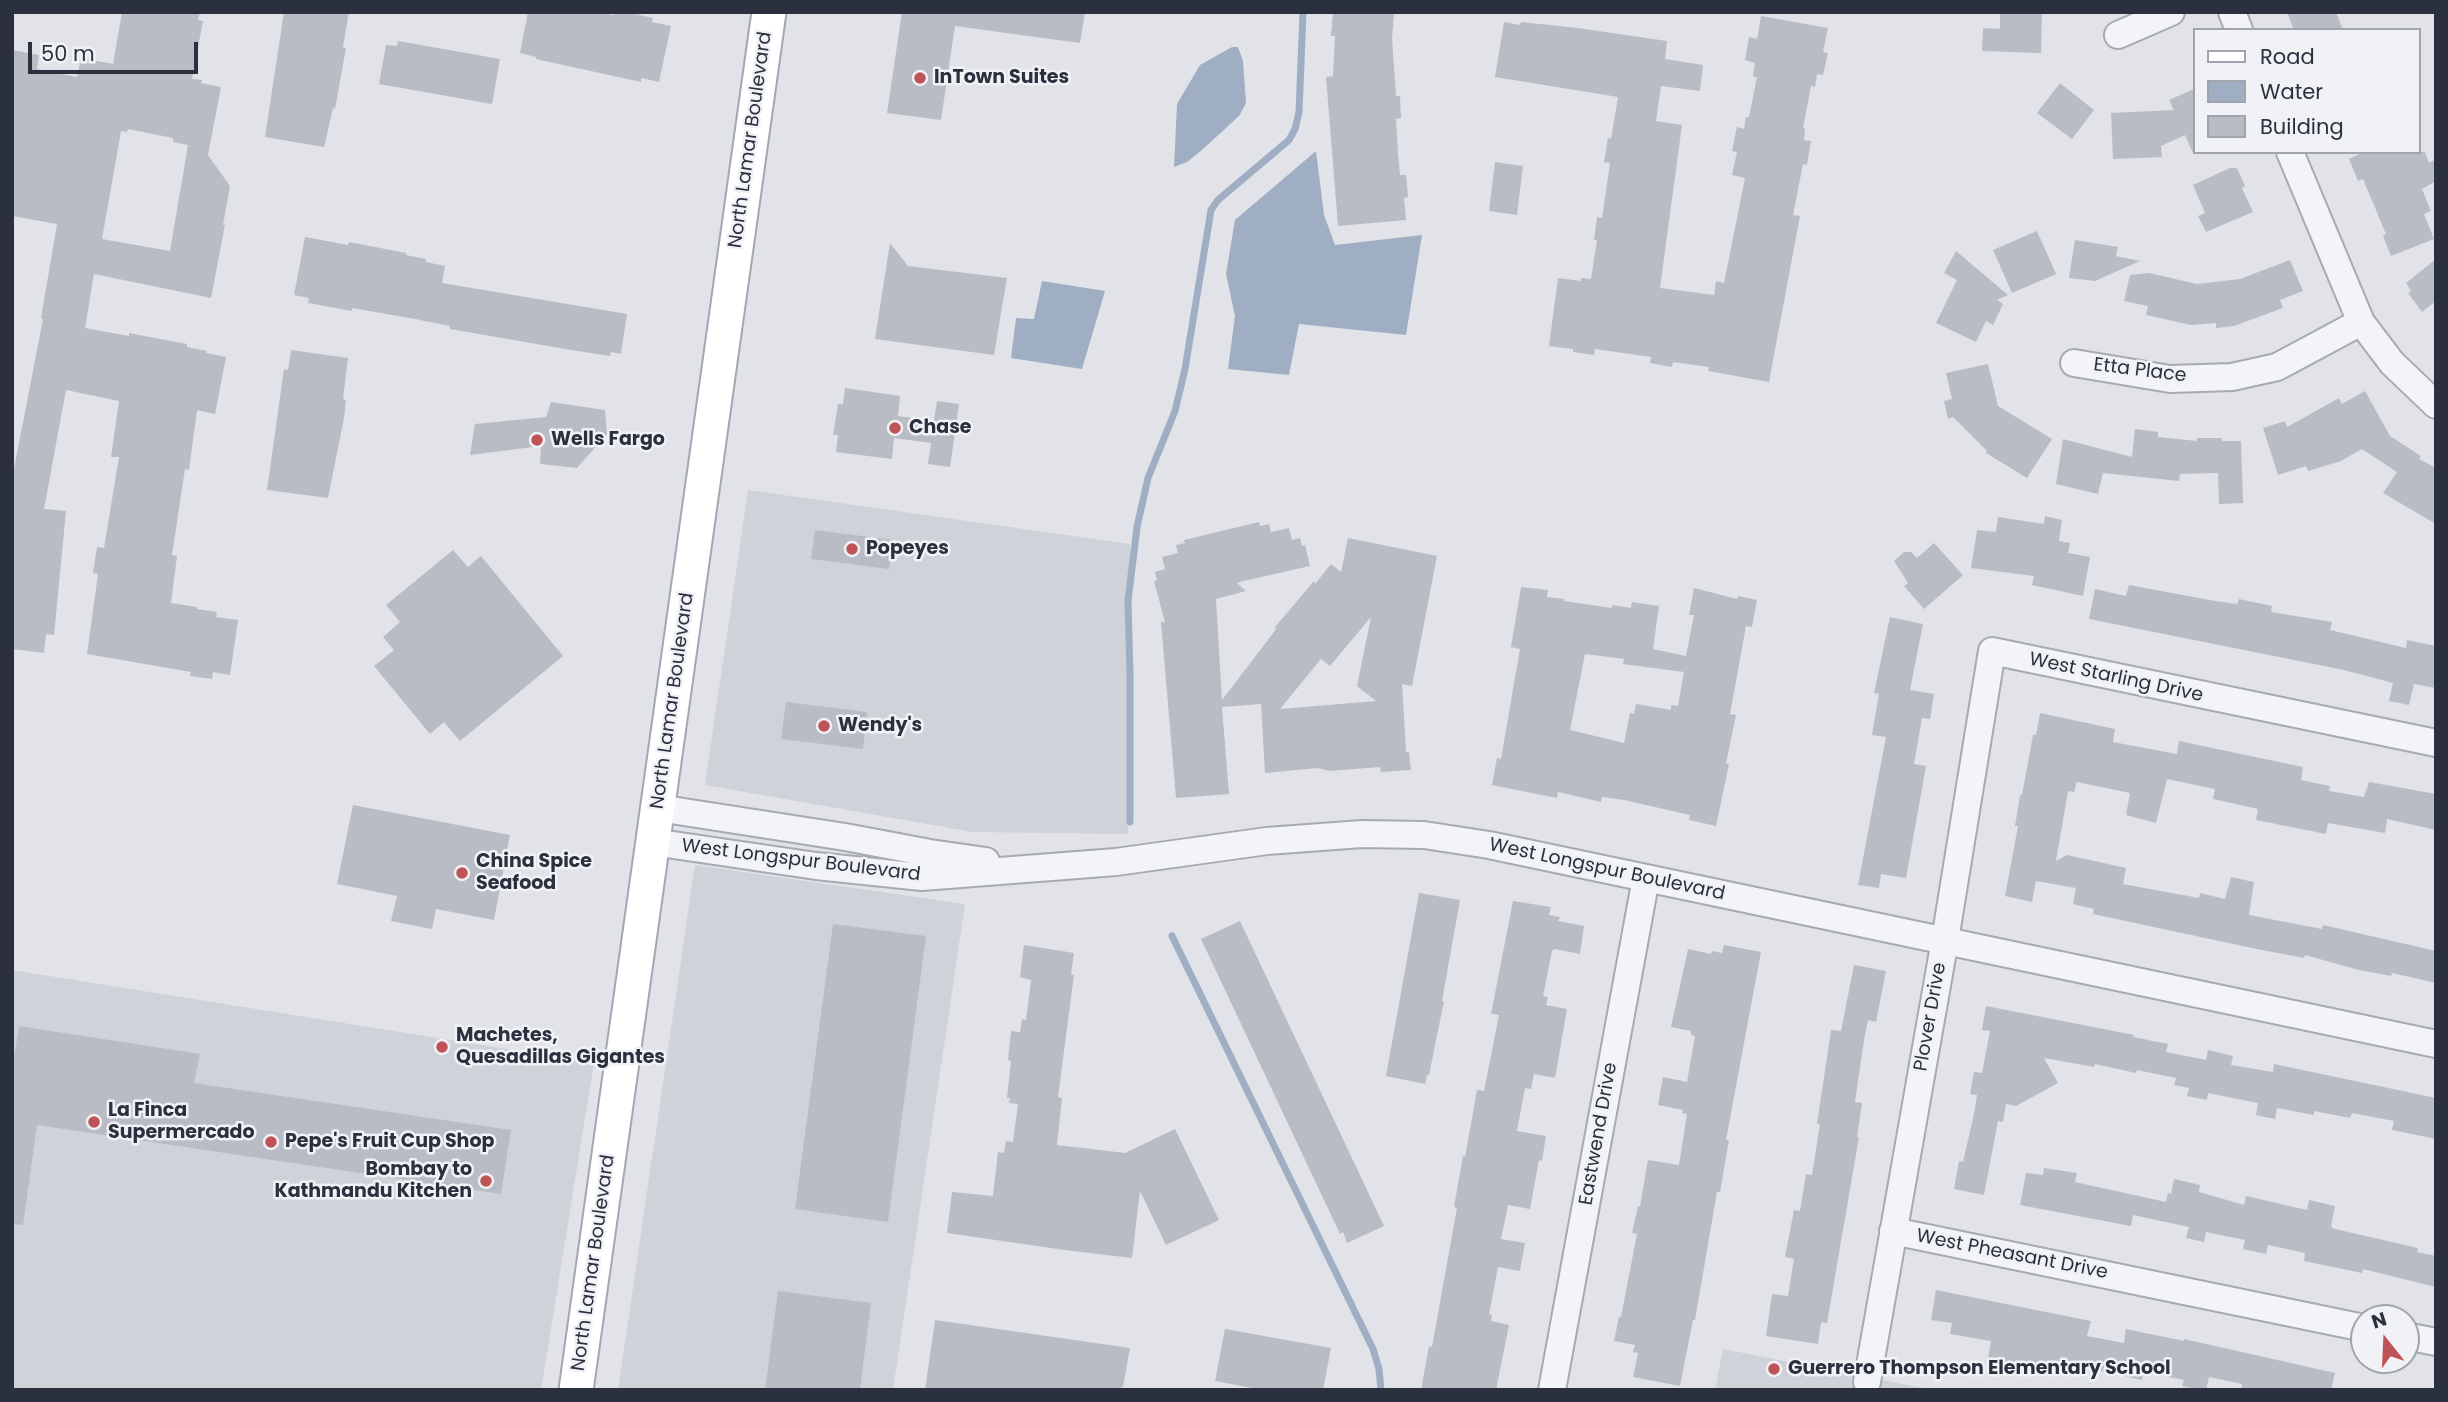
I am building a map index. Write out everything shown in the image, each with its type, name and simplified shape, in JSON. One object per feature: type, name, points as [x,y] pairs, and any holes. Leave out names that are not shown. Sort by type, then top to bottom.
[{"type":"main road","name":"North Lamar Boulevard","points":[[576,1390],[769,12]]},
{"type":"street","points":[[2118,35],[2171,12]]},
{"type":"street","points":[[2291,154],[2361,322],[2392,363],[2436,405]]},
{"type":"street","name":"Etta Place","points":[[2074,363],[2170,379],[2232,377],[2277,367],[2361,322]]},
{"type":"street","name":"West Starling Drive","points":[[1992,651],[2436,743]]},
{"type":"street","name":"Plover Drive","points":[[1867,1382],[1945,940],[1992,651]]},
{"type":"street","name":"West Longspur Boulevard","points":[[658,808],[1032,868]]},
{"type":"street","name":"West Longspur Boulevard","points":[[653,842],[816,866],[922,877],[1177,855],[1267,841],[1362,834],[1424,835],[1489,845],[2436,1044]]},
{"type":"street","name":"Eastwend Drive","points":[[1552,1390],[1646,878]]},
{"type":"street","name":"West Pheasant Drive","points":[[1894,1231],[2350,1325]]},
{"type":"shaded area","points":[[748,490],[1130,544],[1128,834],[973,832],[705,785]]},
{"type":"shaded area","points":[[695,865],[965,904],[893,1390],[618,1390]]},
{"type":"shaded area","points":[[12,970],[594,1063],[541,1390],[12,1390]]},
{"type":"shaded area","name":"Guerrero Thompson Elementary School","points":[[1723,1349],[1934,1390],[1715,1390]]},
{"type":"water","points":[[1232,47],[1238,47],[1243,61],[1246,103],[1239,116],[1202,150],[1187,162],[1174,167],[1177,104],[1200,65]]},
{"type":"water","points":[[1316,151],[1324,215],[1335,245],[1422,235],[1406,335],[1299,324],[1289,375],[1228,369],[1235,316],[1226,274],[1235,220]]},
{"type":"water","points":[[1042,281],[1105,291],[1082,369],[1011,358],[1016,318],[1034,319]]},
{"type":"building","points":[[122,12],[200,12],[198,20],[203,21],[192,79],[221,87],[208,155],[230,186],[211,298],[94,274],[85,328],[187,344],[187,347],[226,357],[215,414],[197,410],[189,470],[185,469],[172,555],[177,556],[171,603],[217,612],[216,617],[238,620],[230,675],[213,672],[212,679],[190,676],[191,672],[87,654],[98,574],[93,573],[97,547],[104,548],[119,457],[111,457],[119,401],[66,390],[44,509],[66,511],[54,635],[46,634],[44,653],[12,649],[12,479],[43,319],[41,318],[57,224],[12,216],[12,50],[39,55],[37,69],[77,77],[81,58],[113,64]],"holes":[[[128,129],[173,138],[173,142],[188,145],[170,251],[102,239],[121,131],[127,132]]]},
{"type":"building","points":[[284,12],[349,12],[343,47],[346,48],[335,109],[333,108],[324,147],[265,137]]},
{"type":"building","points":[[528,12],[598,12],[614,15],[614,12],[627,12],[653,18],[652,22],[671,26],[659,82],[641,78],[641,82],[536,59],[520,53]]},
{"type":"building","name":"InTown Suites","points":[[902,12],[1085,12],[1080,43],[955,26],[941,120],[887,113]]},
{"type":"building","points":[[1333,12],[1392,12],[1394,15],[1392,38],[1396,96],[1400,96],[1401,118],[1396,119],[1398,154],[1400,175],[1406,175],[1406,220],[1338,226],[1326,77],[1333,76]]},
{"type":"building","points":[[2000,12],[2042,12],[2041,53],[1982,51],[1983,28],[2000,29]]},
{"type":"building","points":[[2287,12],[2336,12],[2342,28],[2293,28]]},
{"type":"building","points":[[1761,16],[1828,28],[1823,52],[1828,53],[1823,75],[1817,74],[1815,87],[1811,86],[1803,128],[1804,140],[1811,141],[1807,165],[1803,164],[1793,215],[1800,216],[1769,382],[1708,371],[1709,367],[1673,362],[1672,367],[1650,363],[1651,357],[1595,349],[1594,355],[1549,346],[1558,278],[1581,281],[1581,278],[1591,279],[1597,240],[1594,240],[1597,217],[1602,218],[1610,163],[1604,162],[1618,97],[1495,77],[1504,22],[1578,28],[1667,41],[1665,59],[1703,65],[1700,91],[1661,86],[1656,121],[1682,125],[1660,288],[1714,295],[1716,281],[1724,283],[1745,178],[1732,175],[1737,152],[1732,151],[1737,127],[1744,129],[1746,117],[1749,117],[1757,77],[1753,77],[1755,63],[1745,60],[1749,37],[1757,39]]},
{"type":"building","points":[[398,41],[500,59],[492,104],[379,84],[386,45],[397,46]]},
{"type":"building","points":[[2060,83],[2094,110],[2072,139],[2037,113]]},
{"type":"building","points":[[2192,90],[2192,151],[2185,135],[2161,146],[2162,157],[2113,159],[2111,113],[2174,110],[2169,100]]},
{"type":"building","points":[[2425,152],[2429,163],[2436,159],[2436,181],[2422,189],[2431,211],[2424,214],[2434,239],[2391,256],[2383,236],[2386,234],[2363,179],[2358,181],[2349,159],[2360,154]]},
{"type":"building","points":[[1495,162],[1523,166],[1517,215],[1489,211]]},
{"type":"building","points":[[2230,168],[2237,168],[2245,186],[2242,188],[2253,212],[2206,232],[2198,216],[2205,213],[2193,185]]},
{"type":"building","points":[[2037,231],[2056,274],[2012,293],[1993,250]]},
{"type":"building","points":[[305,237],[348,245],[349,242],[426,259],[426,262],[445,266],[442,283],[627,314],[621,354],[611,352],[610,356],[571,350],[450,329],[450,326],[415,319],[308,303],[309,298],[294,295]]},
{"type":"building","points":[[2075,240],[2118,247],[2116,256],[2140,261],[2095,281],[2069,278]]},
{"type":"building","points":[[890,243],[908,266],[1007,278],[994,355],[875,339]]},
{"type":"building","points":[[1956,251],[2008,295],[1997,300],[2003,304],[1993,325],[1986,321],[1976,342],[1936,323],[1957,280],[1944,273]]},
{"type":"building","points":[[2436,259],[2436,301],[2422,312],[2408,293],[2411,291],[2406,283]]},
{"type":"building","points":[[2290,260],[2303,291],[2280,300],[2283,308],[2234,326],[2216,328],[2216,323],[2191,325],[2146,315],[2148,306],[2124,301],[2130,275],[2149,273],[2197,284],[2240,279]]},
{"type":"building","points":[[291,350],[348,358],[343,399],[346,400],[344,418],[328,498],[267,490],[284,369],[288,370]]},
{"type":"building","points":[[1988,364],[1998,406],[2052,439],[2027,478],[1986,453],[1953,417],[1948,419],[1944,401],[1952,399],[1946,373]]},
{"type":"building","name":"Chase","points":[[845,388],[900,396],[898,416],[934,421],[937,401],[959,404],[950,467],[928,464],[931,443],[894,438],[892,459],[836,452],[838,435],[833,435],[838,404],[843,404]]},
{"type":"building","points":[[2365,391],[2390,436],[2421,456],[2419,459],[2436,468],[2436,524],[2383,493],[2397,472],[2362,449],[2341,461],[2308,471],[2306,466],[2278,475],[2263,428],[2285,421],[2287,427],[2339,398],[2342,404]]},
{"type":"building","name":"Wells Fargo","points":[[551,402],[605,410],[607,434],[577,468],[540,464],[541,446],[470,455],[475,424],[546,417]]},
{"type":"building","points":[[2135,429],[2158,432],[2158,437],[2197,441],[2197,438],[2222,438],[2222,441],[2241,441],[2243,503],[2219,504],[2218,473],[2180,474],[2179,481],[2103,473],[2098,494],[2056,484],[2063,439],[2132,457]]},
{"type":"building","points":[[2045,516],[2062,520],[2059,541],[2070,543],[2068,553],[2090,557],[2083,596],[2032,585],[2034,576],[1971,568],[1977,530],[1996,532],[1998,517],[2044,524]]},
{"type":"building","points":[[1259,522],[1260,526],[1269,524],[1271,532],[1289,528],[1292,540],[1300,538],[1302,546],[1305,545],[1310,566],[1239,582],[1237,583],[1246,591],[1216,599],[1222,700],[1275,627],[1314,581],[1315,584],[1331,564],[1341,572],[1348,538],[1437,556],[1412,686],[1402,684],[1406,752],[1409,752],[1411,770],[1381,772],[1380,767],[1329,771],[1318,768],[1265,773],[1261,704],[1222,707],[1229,794],[1176,798],[1161,622],[1165,622],[1154,581],[1157,580],[1155,572],[1165,569],[1162,557],[1178,553],[1176,545],[1185,543],[1184,540]],"holes":[[[1371,617],[1357,686],[1376,701],[1280,709],[1321,659],[1330,666]]]},
{"type":"building","name":"Popeyes","points":[[815,530],[893,540],[889,569],[811,559]]},
{"type":"building","points":[[1934,543],[1963,575],[1924,609],[1904,586],[1908,583],[1894,561],[1904,552],[1911,552],[1917,558]]},
{"type":"building","points":[[453,550],[468,567],[481,556],[563,656],[460,741],[444,722],[430,734],[374,666],[394,650],[383,637],[400,622],[386,605]]},
{"type":"building","points":[[2129,585],[2215,601],[2237,604],[2239,599],[2272,606],[2271,612],[2332,622],[2330,630],[2406,648],[2407,640],[2436,646],[2436,688],[2414,684],[2409,705],[2389,701],[2393,683],[2344,670],[2089,619],[2095,589],[2126,596]]},
{"type":"building","points":[[1521,587],[1548,590],[1547,597],[1564,601],[1612,608],[1612,605],[1631,608],[1632,602],[1659,606],[1653,649],[1686,656],[1694,615],[1689,615],[1694,588],[1737,599],[1738,596],[1757,600],[1752,627],[1746,626],[1730,714],[1736,715],[1716,826],[1689,820],[1690,815],[1624,800],[1602,797],[1601,802],[1558,792],[1557,798],[1492,785],[1497,758],[1501,759],[1520,649],[1511,647]],"holes":[[[1585,654],[1624,659],[1623,664],[1684,672],[1678,706],[1671,705],[1671,710],[1636,704],[1634,714],[1630,713],[1624,743],[1570,730]]]},
{"type":"building","points":[[1890,617],[1923,624],[1910,690],[1934,694],[1930,719],[1922,718],[1914,764],[1926,766],[1906,878],[1881,874],[1879,888],[1858,885],[1886,737],[1872,735],[1879,694],[1874,693]]},
{"type":"building","name":"Wendy's","points":[[786,702],[867,712],[863,749],[781,739]]},
{"type":"building","points":[[2040,713],[2115,729],[2113,742],[2177,754],[2179,741],[2303,767],[2301,780],[2330,786],[2329,791],[2364,797],[2369,782],[2436,794],[2436,830],[2387,819],[2385,833],[2328,823],[2326,834],[2256,820],[2258,809],[2213,799],[2215,789],[2167,779],[2156,823],[2126,815],[2130,793],[2077,782],[2074,792],[2068,791],[2056,861],[2067,855],[2126,868],[2123,884],[2199,898],[2200,893],[2225,899],[2231,877],[2254,882],[2249,915],[2322,929],[2323,925],[2436,951],[2436,983],[2392,973],[2391,976],[2359,970],[2305,955],[2304,958],[2252,948],[2093,914],[2094,909],[2073,904],[2076,888],[2036,881],[2032,902],[2005,896],[2018,826],[2015,826],[2020,795]]},
{"type":"building","points":[[353,805],[510,835],[494,920],[436,909],[432,929],[391,921],[397,896],[337,884]]},
{"type":"building","points":[[1419,893],[1460,900],[1444,1001],[1425,1084],[1386,1076]]},
{"type":"building","points":[[1513,901],[1551,907],[1549,915],[1560,917],[1558,921],[1584,926],[1580,954],[1555,949],[1552,951],[1543,996],[1548,997],[1546,1005],[1567,1009],[1555,1078],[1534,1074],[1531,1089],[1525,1088],[1517,1131],[1546,1136],[1542,1161],[1539,1160],[1530,1209],[1508,1205],[1501,1239],[1525,1243],[1520,1271],[1498,1267],[1489,1314],[1492,1315],[1491,1321],[1509,1325],[1496,1390],[1421,1390],[1429,1346],[1432,1347],[1457,1208],[1454,1207],[1463,1156],[1465,1157],[1477,1090],[1484,1091],[1499,1015],[1491,1014]]},
{"type":"building","points":[[1240,921],[1384,1226],[1347,1243],[1343,1232],[1340,1234],[1201,939]]},
{"type":"building","points":[[833,924],[926,936],[888,1222],[795,1209]]},
{"type":"building","points":[[1024,945],[1074,953],[1071,975],[1074,975],[1058,1097],[1062,1098],[1057,1145],[1125,1153],[1175,1129],[1219,1220],[1166,1245],[1140,1191],[1132,1258],[947,1233],[952,1192],[993,1196],[998,1152],[1004,1153],[1006,1141],[1013,1142],[1018,1104],[1009,1103],[1010,1098],[1007,1098],[1011,1061],[1008,1060],[1011,1031],[1020,1032],[1022,1019],[1026,1020],[1031,980],[1020,977]]},
{"type":"building","points":[[1724,945],[1761,952],[1726,1140],[1729,1140],[1720,1192],[1717,1192],[1695,1320],[1680,1386],[1633,1377],[1638,1353],[1633,1352],[1635,1345],[1614,1341],[1637,1234],[1632,1233],[1648,1160],[1679,1165],[1687,1114],[1682,1113],[1683,1110],[1658,1105],[1663,1077],[1687,1082],[1695,1036],[1691,1035],[1691,1031],[1671,1027],[1688,949],[1711,954],[1712,951],[1722,953]]},
{"type":"building","points":[[1854,965],[1886,971],[1876,1022],[1868,1020],[1864,1040],[1855,1102],[1862,1103],[1859,1137],[1827,1323],[1821,1322],[1818,1344],[1766,1336],[1772,1294],[1788,1296],[1794,1259],[1785,1257],[1794,1210],[1800,1211],[1806,1174],[1812,1175],[1831,1030],[1841,1031]]},
{"type":"building","points":[[1986,1006],[2134,1035],[2133,1037],[2168,1044],[2166,1052],[2206,1060],[2208,1050],[2233,1056],[2231,1065],[2273,1072],[2274,1064],[2436,1098],[2436,1139],[2392,1130],[2394,1121],[2352,1113],[2350,1118],[2277,1108],[2275,1119],[2256,1115],[2258,1103],[2208,1093],[2207,1100],[2187,1096],[2189,1088],[2174,1085],[2176,1078],[2044,1058],[2058,1083],[2016,1106],[2006,1104],[2003,1122],[1998,1121],[1984,1195],[1954,1189],[1959,1161],[1963,1162],[1974,1114],[1977,1095],[1970,1094],[1974,1072],[1982,1073],[1990,1031],[1982,1030]]},
{"type":"building","points":[[19,1026],[200,1054],[194,1083],[511,1130],[501,1194],[37,1125],[23,1225],[12,1224],[12,1070]]},
{"type":"building","points":[[2044,1168],[2077,1173],[2075,1182],[2166,1202],[2174,1179],[2200,1185],[2199,1192],[2244,1205],[2246,1196],[2307,1210],[2309,1200],[2335,1206],[2331,1227],[2335,1229],[2418,1248],[2417,1252],[2436,1256],[2436,1287],[2363,1269],[2362,1273],[2304,1261],[2305,1253],[2268,1245],[2266,1254],[2243,1249],[2245,1240],[2206,1232],[2204,1242],[2186,1238],[2189,1227],[2133,1215],[2131,1226],[2020,1205],[2026,1173],[2043,1175]]},
{"type":"building","points":[[1936,1290],[2091,1321],[2087,1336],[2124,1343],[2126,1329],[2184,1339],[2335,1373],[2331,1390],[2241,1390],[2242,1384],[2209,1377],[2206,1390],[2198,1390],[2182,1386],[2184,1380],[2143,1372],[2142,1380],[2088,1368],[2086,1377],[1988,1359],[1991,1341],[1950,1334],[1952,1323],[1931,1320]]},
{"type":"building","points":[[778,1291],[871,1303],[860,1390],[765,1390]]},
{"type":"building","points":[[935,1320],[1130,1348],[1123,1387],[1120,1390],[925,1390]]},
{"type":"building","points":[[1225,1329],[1331,1348],[1323,1390],[1263,1390],[1215,1381]]},
{"type":"waterway","points":[[1130,822],[1128,601],[1137,527],[1148,478],[1175,411],[1185,369],[1211,210],[1218,200],[1289,140],[1295,129],[1299,112],[1303,12]]},
{"type":"waterway","points":[[1172,936],[1373,1349],[1381,1390]]},
{"type":"place","name":"InTown Suites","points":[[920,78]]},
{"type":"place","name":"Chase","points":[[895,428]]},
{"type":"place","name":"Wells Fargo","points":[[537,440]]},
{"type":"place","name":"Popeyes","points":[[852,549]]},
{"type":"place","name":"Wendy's","points":[[824,726]]},
{"type":"place","name":"China Spice Seafood","points":[[462,873]]},
{"type":"place","name":"Machetes, Quesadillas Gigantes","points":[[442,1047]]},
{"type":"place","name":"La Finca Supermercado","points":[[94,1122]]},
{"type":"place","name":"Pepe's Fruit Cup Shop","points":[[271,1142]]},
{"type":"place","name":"Bombay to Kathmandu Kitchen","points":[[486,1181]]},
{"type":"place","name":"Guerrero Thompson Elementary School","points":[[1774,1369]]}]
